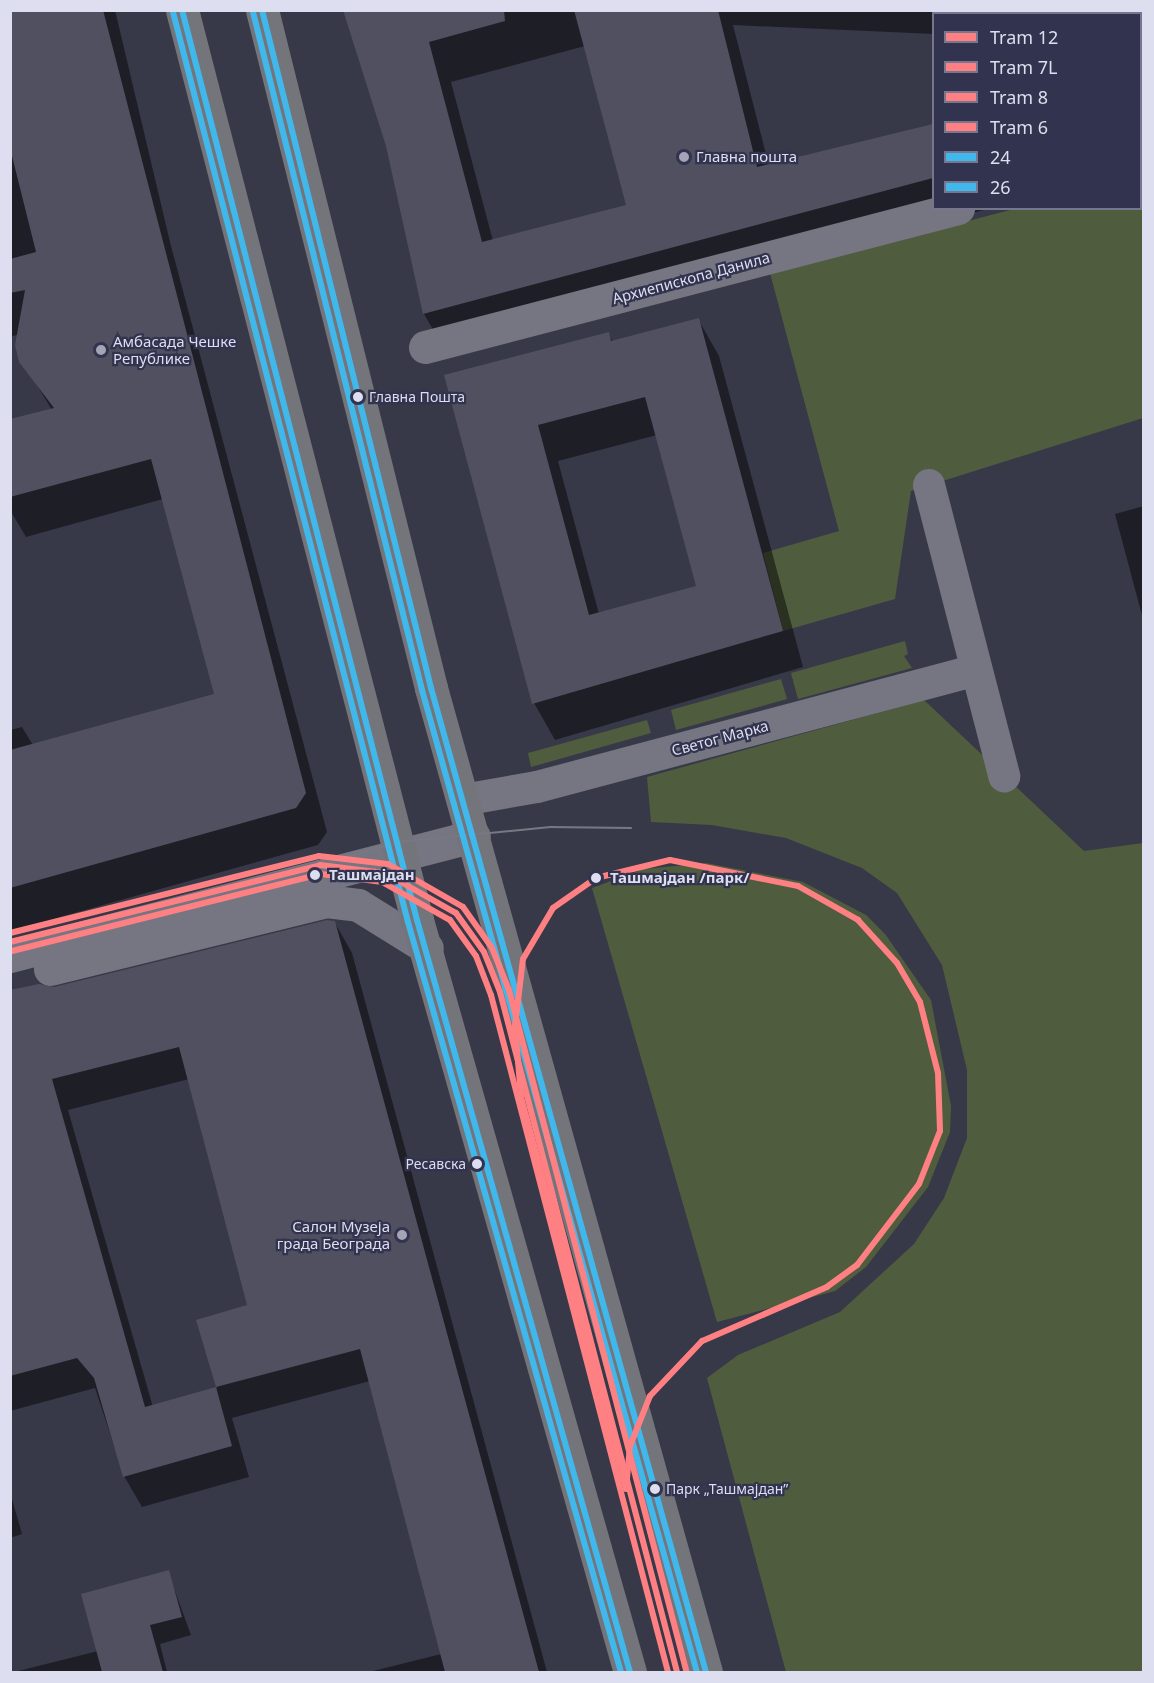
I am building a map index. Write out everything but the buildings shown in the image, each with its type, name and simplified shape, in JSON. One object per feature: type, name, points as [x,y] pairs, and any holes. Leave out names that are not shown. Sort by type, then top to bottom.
[{"type":"main road","points":[[182,10],[426,948],[630,1672]]},
{"type":"main road","points":[[261,10],[463,800],[706,1672]]},
{"type":"street","name":"Архиепископа Данила","points":[[425,347],[950,210]]},
{"type":"street","points":[[929,485],[1004,776]]},
{"type":"street","name":"Светог Марка","points":[[463,800],[537,787],[976,670]]},
{"type":"street","points":[[10,956],[474,836]]},
{"type":"street","points":[[10,966],[43,971],[326,901],[358,905],[392,922],[426,948]]},
{"type":"green space","points":[[1143,174],[1143,418],[911,491],[895,599],[783,631],[763,553],[839,531],[770,273],[1010,210],[1142,210]]},
{"type":"green space","points":[[905,641],[908,654],[904,656],[912,668],[798,699],[791,673]]},
{"type":"green space","points":[[781,679],[787,699],[676,730],[671,710]]},
{"type":"green space","points":[[924,700],[1084,851],[1143,843],[1143,1672],[786,1672],[707,1378],[738,1355],[840,1312],[914,1244],[944,1198],[967,1138],[967,1070],[942,965],[897,893],[862,868],[786,838],[712,825],[651,822],[647,777]]},
{"type":"green space","points":[[647,720],[651,733],[531,767],[528,753]]},
{"type":"green space","points":[[706,863],[803,882],[866,915],[885,934],[931,1000],[951,1106],[950,1132],[928,1187],[866,1267],[835,1291],[717,1322],[592,888],[644,869]]},
{"type":"tram line","points":[[320,865],[398,842],[550,827],[631,828]]},
{"type":"tram line","name":"8","points":[[10,933],[319,856],[388,864],[463,907],[492,948],[509,990],[686,1670]]},
{"type":"tram line","name":"6","points":[[670,860],[798,886],[858,920],[897,963],[920,1002],[938,1073],[940,1131],[919,1184],[857,1265],[827,1287],[702,1341],[650,1396],[630,1446],[626,1489],[521,1096],[515,1026],[523,959],[553,908],[596,878],[670,860]]},
{"type":"tram line","name":"12","points":[[10,942],[320,865],[385,873],[456,913],[484,952],[500,992],[677,1672]]},
{"type":"tram line","name":"7L","points":[[12,951],[321,874],[382,882],[450,920],[476,956],[491,995],[668,1672]]},
{"type":"transit line","name":"24","points":[[182,10],[417,920],[630,1672]]},
{"type":"transit line","name":"24","points":[[262,10],[431,688],[706,1672]]},
{"type":"transit line","name":"26","points":[[173,12],[408,922],[621,1672]]},
{"type":"transit line","name":"26","points":[[253,12],[422,690],[697,1672]]},
{"type":"place","name":"Главна пошта","points":[[684,157]]},
{"type":"place","name":"Амбасада Чешке Републике","points":[[101,350]]},
{"type":"place","name":"Главна Пошта","points":[[358,397]]},
{"type":"place","name":"Ташмајдан","points":[[315,875]]},
{"type":"place","name":"Ташмајдан /парк/","points":[[596,878]]},
{"type":"place","name":"Ресавска","points":[[477,1164]]},
{"type":"place","name":"Салон Музеја града Београда","points":[[402,1235]]},
{"type":"place","name":"Парк „Ташмајдан”","points":[[655,1489]]}]
